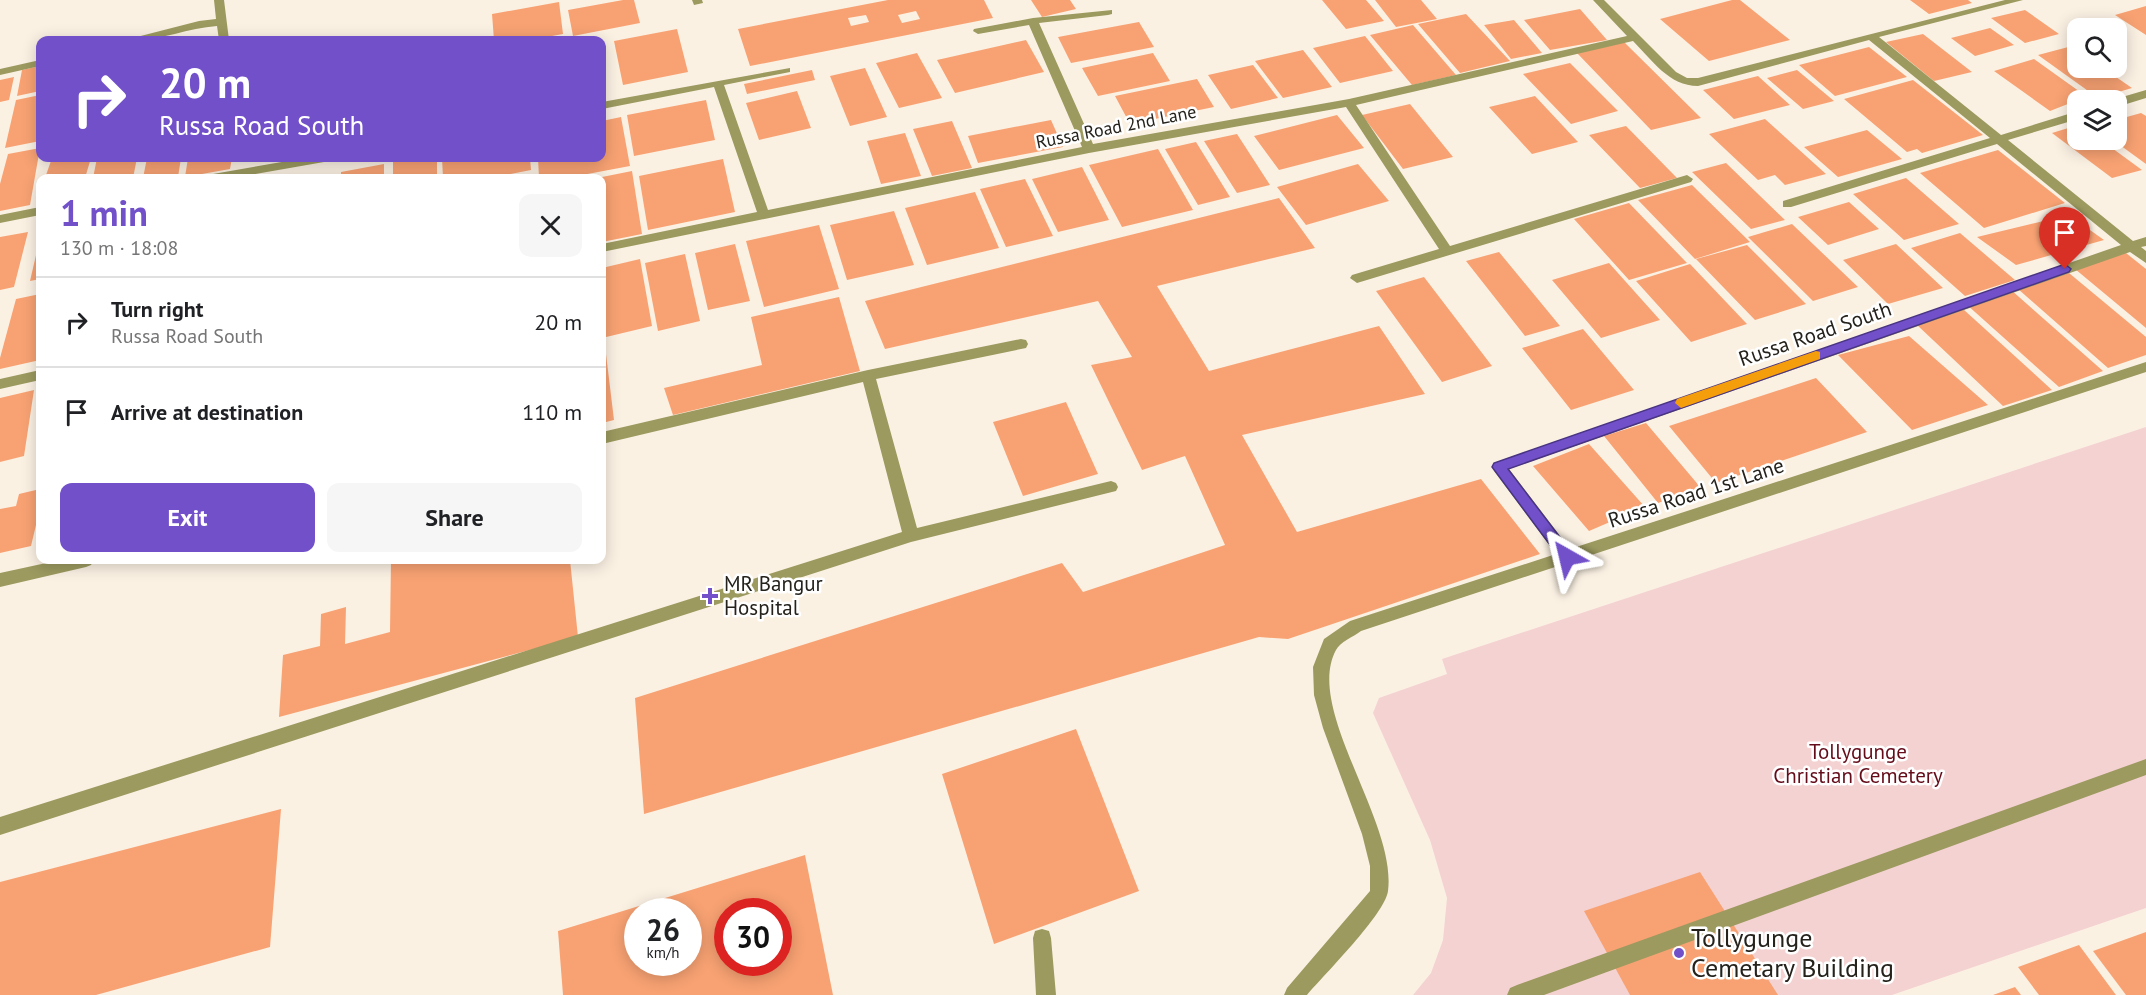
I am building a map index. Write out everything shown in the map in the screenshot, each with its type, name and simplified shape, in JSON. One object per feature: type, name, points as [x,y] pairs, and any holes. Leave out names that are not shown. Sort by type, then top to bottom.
[{"type":"street","points":[[219,0],[223,36]]},
{"type":"street","points":[[1598,0],[1672,74],[1685,82],[1698,82],[2018,0]]},
{"type":"street","points":[[978,31],[1033,21],[1108,12]]},
{"type":"street","points":[[1033,21],[1089,149]]},
{"type":"street","points":[[147,36],[199,24],[221,22]]},
{"type":"street","points":[[1871,36],[2146,258]]},
{"type":"street","name":"Russa Road 2nd Lane","points":[[606,247],[1089,149],[1349,103],[1636,37]]},
{"type":"street","points":[[0,72],[36,64]]},
{"type":"street","points":[[606,104],[786,70]]},
{"type":"street","points":[[718,83],[764,215]]},
{"type":"street","points":[[2127,100],[2146,94]]},
{"type":"street","points":[[1349,103],[1447,251]]},
{"type":"street","points":[[1787,204],[2067,117]]},
{"type":"street","points":[[235,174],[302,162]]},
{"type":"street","points":[[1357,278],[1687,180]]},
{"type":"street","points":[[0,219],[36,212]]},
{"type":"street","name":"Russa Road South","points":[[1567,557],[1499,467],[2146,241]]},
{"type":"street","points":[[606,437],[868,375],[1021,344]]},
{"type":"street","name":"Russa Road 1st Lane","points":[[1294,995],[1379,896],[1381,864],[1323,701],[1320,670],[1330,644],[1356,626],[2146,367]]},
{"type":"street","points":[[868,375],[911,536]]},
{"type":"street","points":[[0,384],[36,376]]},
{"type":"street","points":[[0,826],[911,536],[1111,487]]},
{"type":"street","points":[[0,580],[69,564]]},
{"type":"street","points":[[1517,995],[2146,767]]},
{"type":"street","points":[[1042,938],[1046,995]]},
{"type":"green space","name":"Tollygunge Christian Cemetery","points":[[2146,427],[2146,908],[1892,995],[1413,995],[1431,973],[1443,940],[1447,898],[1430,840],[1373,713],[1379,698],[1447,674],[1442,659]]},
{"type":"building","points":[[634,0],[640,23],[573,36],[568,10]]},
{"type":"building","points":[[888,0],[984,0],[993,18],[750,66],[738,29]],"holes":[[[916,11],[920,19],[902,23],[898,15]],[[866,15],[869,22],[851,26],[848,18]]]},
{"type":"building","points":[[1031,0],[1070,0],[1076,9],[1042,17]]},
{"type":"building","points":[[1322,0],[1366,0],[1384,21],[1346,29]]},
{"type":"building","points":[[1375,0],[1421,0],[1437,19],[1396,27]]},
{"type":"building","points":[[1732,0],[1740,0],[1790,40],[1709,61],[1660,19]]},
{"type":"building","points":[[1910,0],[1968,0],[1972,3],[1929,14]]},
{"type":"building","points":[[559,2],[563,34],[494,36],[492,14]]},
{"type":"building","points":[[2146,6],[2146,35],[2127,23],[2127,18],[2115,15]]},
{"type":"building","points":[[1580,9],[1607,40],[1550,50],[1524,20]]},
{"type":"building","points":[[2025,10],[2059,34],[2025,43],[1991,18]]},
{"type":"building","points":[[1466,14],[1510,61],[1460,73],[1418,24]]},
{"type":"building","points":[[1514,20],[1542,53],[1511,59],[1484,25]]},
{"type":"building","points":[[1139,22],[1154,47],[1071,63],[1058,37]]},
{"type":"building","points":[[1413,25],[1456,75],[1412,85],[1370,35]]},
{"type":"building","points":[[1990,28],[2014,45],[1975,56],[1951,38]]},
{"type":"building","points":[[677,29],[688,72],[623,85],[614,41]]},
{"type":"building","points":[[1923,34],[1972,72],[1934,81],[1886,42]]},
{"type":"building","points":[[1365,36],[1393,71],[1340,83],[1313,48]]},
{"type":"building","points":[[1026,40],[1044,72],[955,93],[937,60]]},
{"type":"building","points":[[1624,42],[1701,118],[1651,130],[1577,53]]},
{"type":"building","points":[[1869,47],[1907,77],[1835,96],[1799,65]]},
{"type":"building","points":[[2067,47],[2067,76],[2038,55]]},
{"type":"building","points":[[1303,50],[1332,87],[1283,98],[1255,61]]},
{"type":"building","points":[[917,53],[942,98],[899,108],[876,63]]},
{"type":"building","points":[[1153,53],[1170,81],[1098,96],[1082,68]]},
{"type":"building","points":[[2034,59],[2077,90],[2067,90],[2067,104],[2050,111],[1994,71]]},
{"type":"building","points":[[1570,63],[1618,111],[1571,124],[1523,74]]},
{"type":"building","points":[[1253,65],[1278,98],[1231,109],[1208,75]]},
{"type":"building","points":[[36,67],[36,92],[17,96],[22,70]]},
{"type":"building","points":[[865,68],[887,117],[850,126],[830,76]]},
{"type":"building","points":[[812,70],[815,80],[747,94],[744,84]]},
{"type":"building","points":[[1797,70],[1834,101],[1803,109],[1767,78]]},
{"type":"building","points":[[1758,76],[1790,105],[1734,119],[1703,90]]},
{"type":"building","points":[[14,77],[9,100],[0,102],[0,80]]},
{"type":"building","points":[[2070,78],[2118,78],[2132,88],[2125,90],[2087,90]]},
{"type":"building","points":[[1197,79],[1214,107],[1130,124],[1115,96]]},
{"type":"building","points":[[1913,80],[1983,135],[1922,153],[1917,149],[1907,152],[1844,99]]},
{"type":"building","points":[[797,91],[811,128],[759,140],[746,103]]},
{"type":"building","points":[[36,96],[36,142],[5,148],[16,100]]},
{"type":"building","points":[[1535,96],[1578,142],[1532,154],[1489,107]]},
{"type":"building","points":[[706,100],[715,140],[634,156],[627,115]]},
{"type":"building","points":[[1410,104],[1453,157],[1403,169],[1362,115]]},
{"type":"building","points":[[2141,113],[2146,116],[2146,164],[2127,150],[2127,117]]},
{"type":"building","points":[[1337,115],[1364,148],[1279,170],[1254,136]]},
{"type":"building","points":[[621,117],[630,166],[587,174],[539,174],[538,162],[606,162],[606,120]]},
{"type":"building","points":[[1765,119],[1826,174],[1785,185],[1775,175],[1758,180],[1709,134]]},
{"type":"building","points":[[1051,120],[1063,147],[978,163],[968,136]]},
{"type":"building","points":[[952,121],[972,168],[932,176],[913,129]]},
{"type":"building","points":[[1626,126],[1677,178],[1640,188],[1589,135]]},
{"type":"building","points":[[2067,128],[2067,144],[2052,133]]},
{"type":"building","points":[[1867,130],[1902,159],[1838,177],[1804,147]]},
{"type":"building","points":[[905,133],[921,176],[881,184],[867,141]]},
{"type":"building","points":[[1237,134],[1270,185],[1237,193],[1204,141]]},
{"type":"building","points":[[1196,142],[1230,197],[1198,205],[1165,149]]},
{"type":"building","points":[[36,149],[38,162],[30,205],[0,211],[0,184],[8,154]]},
{"type":"building","points":[[1158,149],[1193,210],[1122,227],[1089,165]]},
{"type":"building","points":[[1998,150],[2065,203],[1984,228],[1920,173]]},
{"type":"building","points":[[2075,150],[2115,150],[2142,170],[2112,178]]},
{"type":"building","points":[[723,159],[735,212],[648,230],[639,176]]},
{"type":"building","points":[[51,162],[90,162],[86,174],[46,174]]},
{"type":"building","points":[[96,162],[136,162],[134,174],[94,174]]},
{"type":"building","points":[[146,162],[180,162],[178,174],[144,174]]},
{"type":"building","points":[[187,162],[231,162],[230,169],[202,174],[185,174]]},
{"type":"building","points":[[393,162],[437,162],[437,174],[393,174]]},
{"type":"building","points":[[442,162],[530,162],[531,170],[510,174],[443,174]]},
{"type":"building","points":[[1726,163],[1785,220],[1751,229],[1692,172]]},
{"type":"building","points":[[384,164],[384,174],[341,174],[341,172]]},
{"type":"building","points":[[1358,164],[1389,201],[1306,225],[1277,187]]},
{"type":"building","points":[[1082,167],[1109,220],[1058,232],[1032,179]]},
{"type":"building","points":[[632,171],[642,234],[606,241],[606,176]]},
{"type":"building","points":[[1906,178],[1959,224],[1904,240],[1853,194]]},
{"type":"building","points":[[1025,179],[1053,236],[1006,247],[980,189]]},
{"type":"building","points":[[1692,185],[1750,242],[1695,259],[1638,200]]},
{"type":"building","points":[[975,192],[999,248],[927,265],[905,208]]},
{"type":"building","points":[[1279,198],[1315,248],[1157,286],[1209,371],[1379,326],[1425,394],[1242,435],[1297,532],[1481,479],[1540,554],[1288,639],[1259,637],[644,814],[635,698],[1062,563],[1083,592],[1225,545],[1185,456],[1142,470],[1091,365],[1132,357],[1098,301],[885,349],[865,301]]},
{"type":"building","points":[[1849,202],[1879,229],[1828,245],[1798,217]]},
{"type":"building","points":[[1629,203],[1687,263],[1629,280],[1574,219]]},
{"type":"building","points":[[894,211],[914,265],[847,280],[830,225]]},
{"type":"building","points":[[2069,215],[2104,240],[2016,265],[1977,237]]},
{"type":"building","points":[[1792,224],[1858,287],[1813,301],[1748,237]]},
{"type":"building","points":[[819,225],[839,289],[764,307],[746,241]]},
{"type":"building","points":[[28,232],[14,287],[0,290],[0,237]]},
{"type":"building","points":[[1960,233],[2015,280],[1965,296],[1911,248]]},
{"type":"building","points":[[735,244],[750,301],[708,310],[695,253]]},
{"type":"building","points":[[1896,244],[1943,288],[1888,304],[1843,260]]},
{"type":"building","points":[[1747,245],[1806,304],[1755,320],[1696,259]]},
{"type":"building","points":[[1499,252],[1560,326],[1525,336],[1466,261]]},
{"type":"building","points":[[2126,253],[2146,269],[2146,328],[2075,269]]},
{"type":"building","points":[[685,254],[700,321],[658,331],[645,263]]},
{"type":"building","points":[[36,255],[36,280],[30,281]]},
{"type":"building","points":[[640,259],[652,326],[606,337],[606,267]]},
{"type":"building","points":[[1609,263],[1660,320],[1601,338],[1552,280]]},
{"type":"building","points":[[1690,264],[1747,324],[1691,342],[1636,281]]},
{"type":"building","points":[[2069,273],[2146,337],[2146,355],[2108,368],[2018,289]]},
{"type":"building","points":[[1424,277],[1492,366],[1442,382],[1376,291]]},
{"type":"building","points":[[2010,289],[2103,371],[2059,387],[1966,304]]},
{"type":"building","points":[[36,295],[36,361],[0,369],[0,358],[16,299]]},
{"type":"building","points":[[839,297],[860,371],[673,415],[664,388],[762,365],[751,317]]},
{"type":"building","points":[[1963,309],[2052,390],[2003,406],[1916,324]]},
{"type":"building","points":[[1583,329],[1634,390],[1571,410],[1522,348]]},
{"type":"building","points":[[1909,336],[1988,405],[1912,430],[1838,355]]},
{"type":"building","points":[[606,354],[614,420],[606,422]]},
{"type":"building","points":[[1816,378],[1867,432],[1716,483],[1669,426]]},
{"type":"building","points":[[34,390],[24,456],[0,462],[0,398]]},
{"type":"building","points":[[1066,402],[1098,474],[1023,496],[993,422]]},
{"type":"building","points":[[1646,423],[1701,488],[1658,503],[1604,436]]},
{"type":"building","points":[[1589,444],[1645,507],[1589,531],[1533,466]]},
{"type":"building","points":[[36,490],[36,525],[31,546],[0,553],[0,509],[16,506],[19,494]]},
{"type":"building","points":[[391,564],[570,564],[578,637],[279,717],[283,655],[320,646],[321,614],[346,607],[345,644],[390,632]]},
{"type":"building","points":[[1076,729],[1139,891],[994,944],[942,774]]},
{"type":"building","points":[[281,809],[270,947],[96,995],[0,995],[0,882]]},
{"type":"building","points":[[805,855],[833,995],[563,995],[558,931],[624,911],[624,976],[702,976],[702,898],[665,898]]},
{"type":"building","name":"Tollygunge Cemetary Building","points":[[1700,872],[1778,995],[1630,995],[1584,911]]},
{"type":"building","points":[[2146,932],[2146,995],[2126,995],[2093,951]]},
{"type":"building","points":[[2079,945],[2116,995],[2039,995],[2018,967]]},
{"type":"building","points":[[2015,987],[2021,995],[1993,995]]},
{"type":"slow traffic","points":[[1681,403],[1816,356]]},
{"type":"place","name":"MR Bangur Hospital","points":[[710,596]]},
{"type":"place","name":"Tollygunge Cemetary Building","points":[[1679,953]]},
{"type":"route","points":[[1567,557],[1499,467],[2065,269]]}]
